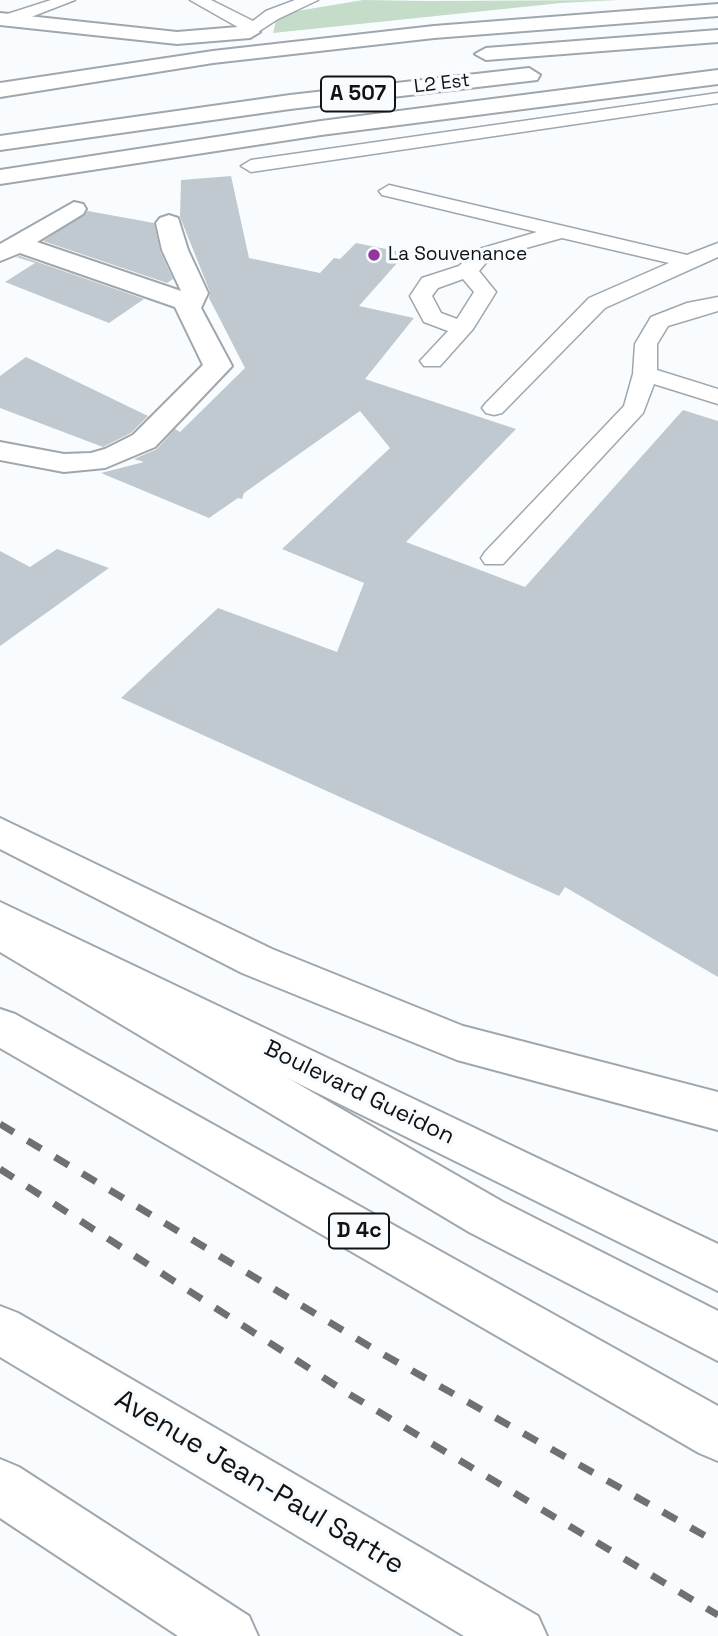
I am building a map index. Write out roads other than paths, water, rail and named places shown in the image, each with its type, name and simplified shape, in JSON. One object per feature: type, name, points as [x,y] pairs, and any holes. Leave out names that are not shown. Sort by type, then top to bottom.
[{"type":"main road","points":[[0,90],[213,57],[435,32],[718,10]]},
{"type":"main road","points":[[3,19],[177,38],[252,30]]},
{"type":"main road","name":"L2 Est","points":[[461,56],[718,36]]},
{"type":"main road","points":[[641,65],[718,59]]},
{"type":"main road","name":"L2 Est","points":[[0,143],[304,100],[547,73]]},
{"type":"main road","points":[[0,177],[321,128],[718,77]]},
{"type":"main road","points":[[9,249],[74,209]]},
{"type":"main road","points":[[0,451],[64,463],[94,462],[116,456],[144,441],[218,366],[188,308],[195,293],[175,250],[169,223]]},
{"type":"main road","points":[[9,249],[191,303]]},
{"type":"main road","points":[[0,832],[257,961],[457,1042],[718,1111]]},
{"type":"main road","name":"Boulevard Gueidon","points":[[0,918],[718,1268]]},
{"type":"main road","points":[[0,932],[486,1217],[718,1337]]},
{"type":"main road","name":"D 4c","points":[[0,1027],[718,1435]]},
{"type":"main road","name":"Avenue Jean-Paul Sartre","points":[[0,1330],[518,1636]]},
{"type":"main road","points":[[0,1486],[229,1636]]},
{"type":"lane","points":[[3,19],[67,0]]},
{"type":"lane","points":[[198,0],[252,30],[272,15],[310,0]]},
{"type":"lane","points":[[251,166],[718,98]]},
{"type":"lane","points":[[389,191],[686,261]]},
{"type":"lane","points":[[462,329],[432,317],[421,296],[430,283],[467,271],[483,254],[564,231]]},
{"type":"lane","points":[[494,408],[597,303],[718,249]]},
{"type":"lane","points":[[432,361],[462,329],[485,292],[467,271]]},
{"type":"lane","points":[[494,558],[635,408],[645,374],[646,344],[659,323],[695,308],[718,304]]},
{"type":"lane","points":[[645,374],[718,397]]},
{"type":"railway","points":[[0,1124],[379,1352],[718,1543]]},
{"type":"railway","points":[[0,1169],[349,1394],[718,1615]]},
{"type":"place","name":"La Souvenance","points":[[374,255]]}]
